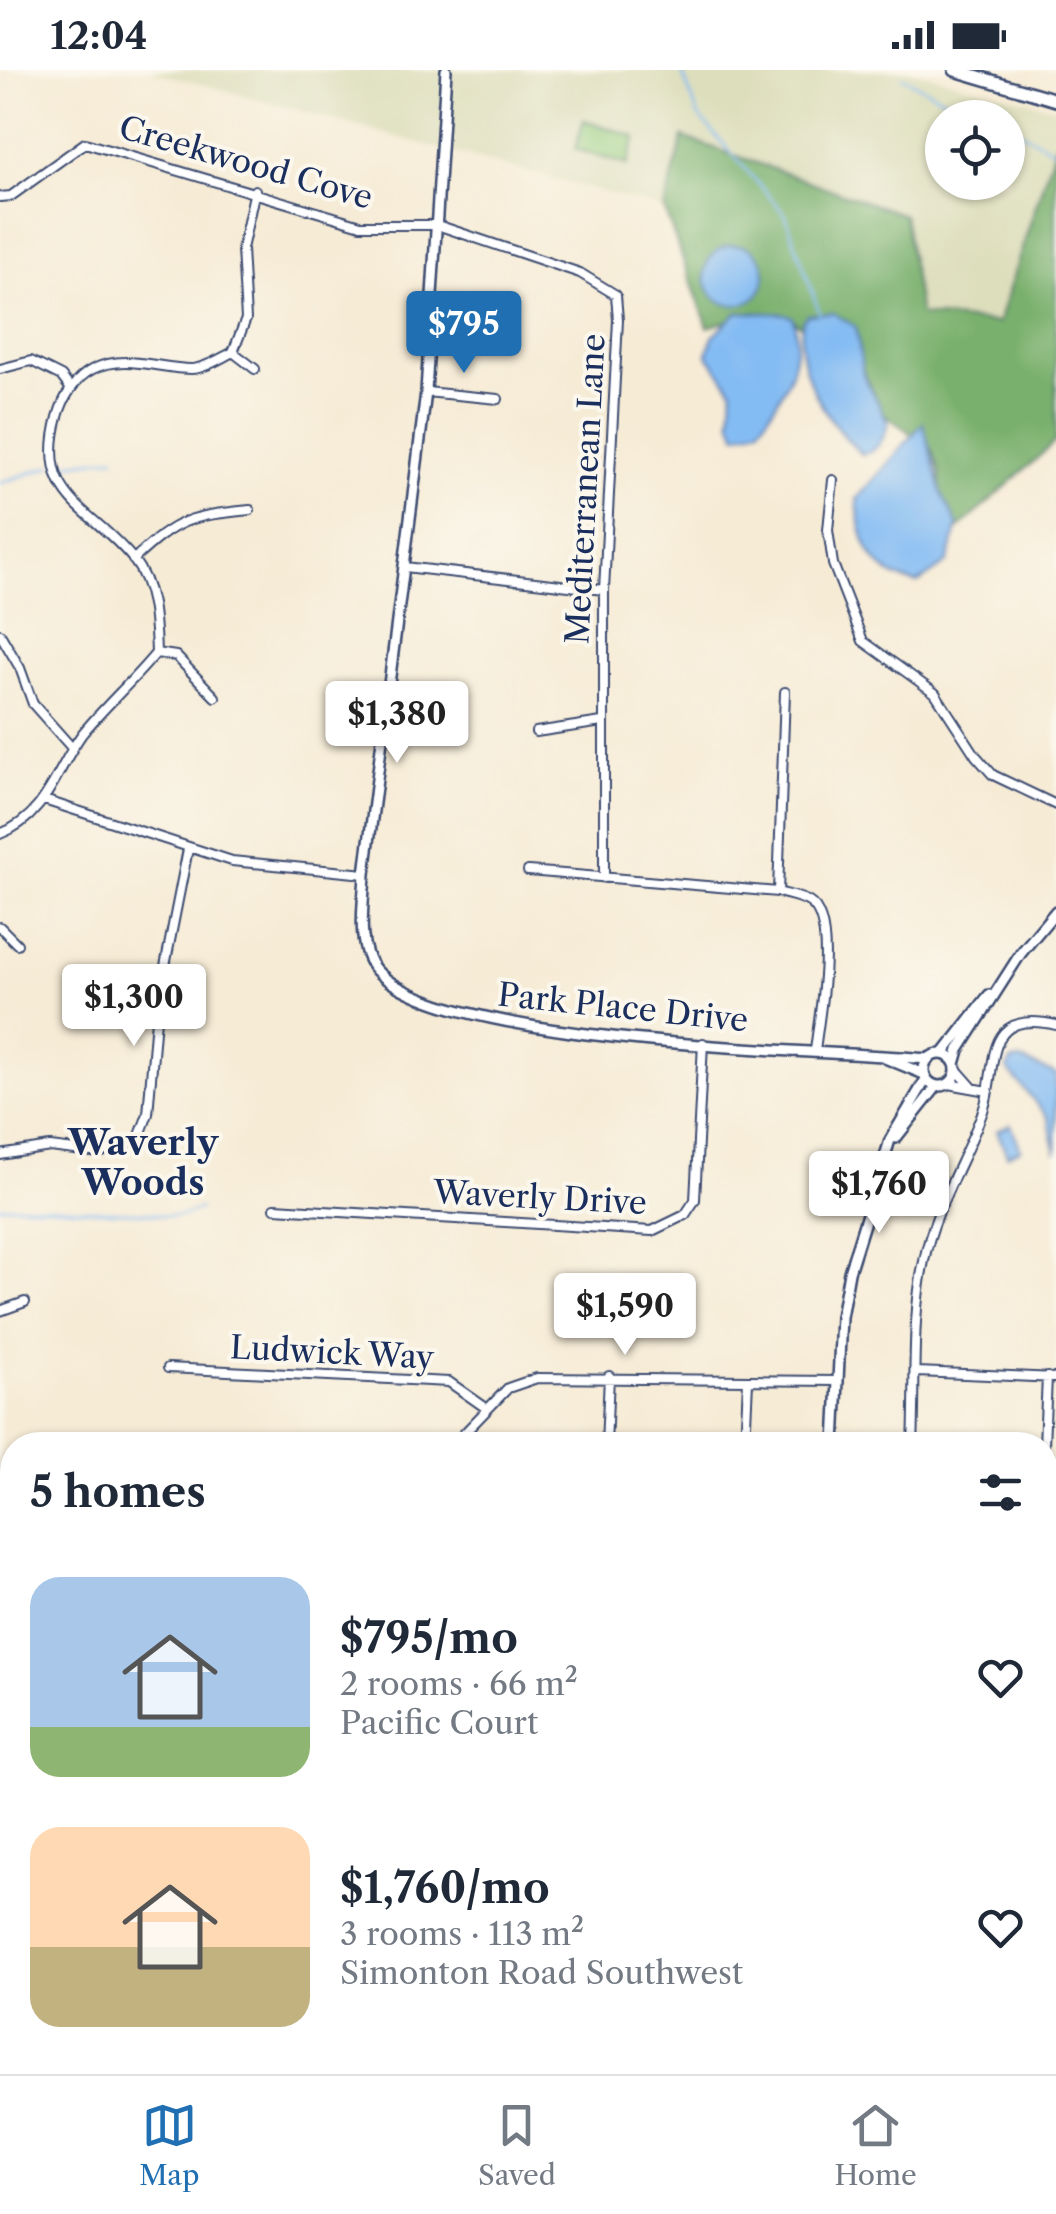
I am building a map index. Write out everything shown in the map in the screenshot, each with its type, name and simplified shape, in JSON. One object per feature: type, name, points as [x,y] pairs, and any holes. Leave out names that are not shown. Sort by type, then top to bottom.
[{"type":"main road","points":[[955,70],[1056,100]]},
{"type":"street","name":"Park Place Drive","points":[[446,70],[426,392],[365,874],[366,952],[377,972],[405,989],[491,1020],[703,1044],[928,1059]]},
{"type":"street","name":"Creekwood Cove","points":[[0,198],[11,196],[85,143],[255,190],[310,213],[361,226],[437,225]]},
{"type":"street","points":[[0,834],[13,829],[44,800],[72,748],[156,653],[152,596],[133,560],[72,503],[56,479],[53,441],[62,404],[70,389],[91,370],[109,364],[134,362],[195,370],[233,352],[246,319],[241,262],[255,190]]},
{"type":"street","name":"Mediterranean Lane","points":[[437,225],[580,273],[616,295],[604,590],[604,878]]},
{"type":"street","points":[[233,352],[255,369]]},
{"type":"street","points":[[0,368],[30,360],[62,376],[70,389]]},
{"type":"street","points":[[426,392],[498,398]]},
{"type":"street","points":[[832,480],[828,530],[832,564],[863,641],[936,693],[976,756],[994,774],[1056,805]]},
{"type":"street","points":[[133,560],[164,531],[192,516],[250,510]]},
{"type":"street","points":[[405,568],[604,590]]},
{"type":"street","points":[[0,634],[20,668],[32,704],[72,748]]},
{"type":"street","points":[[156,653],[176,656],[215,697]]},
{"type":"street","points":[[778,892],[785,692]]},
{"type":"street","points":[[536,732],[602,722]]},
{"type":"street","points":[[44,800],[188,849],[266,867],[365,874]]},
{"type":"street","points":[[0,1155],[50,1147],[100,1153],[139,1138],[148,1114],[156,1007],[188,849]]},
{"type":"street","points":[[528,871],[778,892],[812,903],[824,922],[815,1051]]},
{"type":"street","points":[[835,1432],[841,1317],[849,1272],[889,1148],[925,1076],[928,1059],[943,1054],[1056,912]]},
{"type":"street","points":[[0,927],[17,944]]},
{"type":"street","points":[[69,975],[102,993],[156,1007]]},
{"type":"street","points":[[949,1084],[959,1050],[1002,982]]},
{"type":"street","points":[[914,1432],[923,1262],[988,1091],[992,1048],[1004,1032],[1028,1021],[1056,1025]]},
{"type":"street","name":"Waverly Drive","points":[[275,1208],[652,1231],[672,1224],[695,1200],[703,1044]]},
{"type":"street","points":[[943,1054],[972,1087]]},
{"type":"street","name":"Park Place Drive","points":[[883,1057],[925,1076]]},
{"type":"street","points":[[925,1076],[937,1086]]},
{"type":"street","points":[[889,1148],[937,1086],[949,1084],[988,1091]]},
{"type":"street","points":[[0,1311],[26,1302]]},
{"type":"street","name":"Ludwick Way","points":[[168,1368],[449,1382],[486,1408]]},
{"type":"street","points":[[917,1372],[1052,1377],[1046,1432]]},
{"type":"street","points":[[465,1432],[486,1408],[525,1381],[609,1376],[838,1381]]},
{"type":"street","points":[[607,1432],[609,1376]]},
{"type":"street","points":[[746,1432],[748,1382]]},
{"type":"shaded area","points":[[148,70],[910,70],[1056,108],[1056,143],[999,323],[920,315],[904,215],[684,137],[664,209]]},
{"type":"green space","points":[[584,120],[636,137],[627,165],[575,149]]},
{"type":"green space","points":[[683,137],[904,215],[920,315],[998,323],[1056,143],[1056,441],[941,545],[940,473],[932,449],[883,413],[862,369],[791,319],[753,313],[708,327],[664,209]]},
{"type":"water","points":[[735,245],[756,254],[765,275],[756,296],[735,305],[714,296],[705,275],[714,254]]},
{"type":"water","points":[[738,312],[792,317],[796,347],[790,376],[768,416],[759,428],[737,435],[731,420],[733,390],[707,354],[713,336]]},
{"type":"water","points":[[833,313],[856,327],[863,374],[888,422],[880,443],[867,453],[861,454],[825,410],[803,358],[803,320],[808,315]]},
{"type":"water","points":[[923,423],[942,494],[958,526],[947,563],[918,583],[889,573],[871,554],[861,528],[857,499]]},
{"type":"water","points":[[1021,1060],[1056,1074],[1056,1153],[1048,1117],[1007,1069],[1011,1061]]},
{"type":"water","points":[[1011,1125],[1021,1149],[1007,1155],[997,1131]]},
{"type":"waterway","points":[[681,70],[698,115],[785,214],[820,314]]},
{"type":"waterway","points":[[902,77],[947,100]]},
{"type":"waterway","points":[[1025,134],[1056,151]]},
{"type":"waterway","points":[[59,465],[115,457]]},
{"type":"waterway","points":[[0,483],[51,466]]},
{"type":"waterway","points":[[0,1206],[174,1216],[200,1208]]},
{"type":"district","name":"Waverly Woods","points":[[143,1162]]}]
